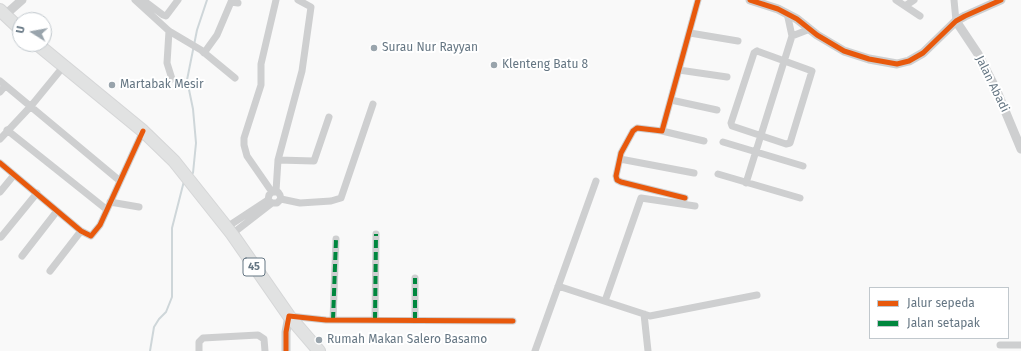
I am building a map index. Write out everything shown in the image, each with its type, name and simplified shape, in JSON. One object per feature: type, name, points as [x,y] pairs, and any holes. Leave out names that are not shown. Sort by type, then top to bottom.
[{"type":"main road","points":[[3,12],[12,21]]},
{"type":"main road","name":"45","points":[[46,52],[143,131],[174,161],[230,231],[289,316],[319,351]]},
{"type":"street","points":[[3,12],[22,0]]},
{"type":"street","points":[[135,0],[169,31],[204,53],[235,78]]},
{"type":"street","points":[[143,0],[166,16],[178,0]]},
{"type":"street","points":[[276,0],[262,64],[261,85],[244,138],[244,145],[247,156],[274,191],[279,193],[281,199]]},
{"type":"street","points":[[270,202],[268,195],[274,191],[278,160],[302,71],[311,7],[298,0]]},
{"type":"street","points":[[662,131],[698,0]]},
{"type":"street","points":[[754,0],[787,13],[844,51],[869,59],[896,64],[909,61],[923,53],[956,21],[974,10],[1000,0]]},
{"type":"street","points":[[896,0],[920,16]]},
{"type":"street","points":[[905,6],[914,0]]},
{"type":"street","points":[[954,0],[956,21]]},
{"type":"street","points":[[204,53],[218,34],[231,2],[238,3]]},
{"type":"street","points":[[746,183],[792,36],[787,13]]},
{"type":"street","name":"Jalan Abadi","points":[[956,21],[978,54],[996,89],[1021,150]]},
{"type":"street","points":[[792,36],[810,29]]},
{"type":"street","points":[[169,31],[167,63],[172,79]]},
{"type":"street","points":[[690,33],[738,41]]},
{"type":"street","points":[[760,51],[812,71],[792,141],[786,144],[761,135],[735,127],[731,123],[754,52],[760,51]]},
{"type":"street","points":[[0,139],[31,106],[63,67]]},
{"type":"street","points":[[679,70],[727,77]]},
{"type":"street","points":[[0,92],[3,83],[120,181]]},
{"type":"street","points":[[671,100],[717,110]]},
{"type":"street","points":[[281,199],[300,203],[331,201],[341,198],[372,104]]},
{"type":"street","points":[[278,160],[314,160],[329,117]]},
{"type":"street","points":[[684,198],[617,180],[616,176],[620,159],[631,134],[637,128],[662,131],[704,141]]},
{"type":"street","points":[[7,130],[106,209]]},
{"type":"street","points":[[0,163],[37,193],[57,212],[88,236],[94,234],[143,131]]},
{"type":"street","points":[[722,142],[803,166]]},
{"type":"street","points":[[620,159],[694,173]]},
{"type":"street","points":[[718,174],[800,198]]},
{"type":"street","points":[[0,192],[14,175]]},
{"type":"street","points":[[535,351],[596,181]]},
{"type":"street","points":[[1,237],[37,193]]},
{"type":"street","points":[[605,301],[641,198],[695,206]]},
{"type":"street","points":[[230,231],[270,202],[277,203],[281,199]]},
{"type":"street","points":[[110,202],[139,207]]},
{"type":"street","points":[[22,256],[57,212]]},
{"type":"street","points":[[50,270],[81,231]]},
{"type":"street","points":[[375,320],[376,234]]},
{"type":"street","points":[[333,320],[336,239]]},
{"type":"street","points":[[415,278],[415,320]]},
{"type":"street","points":[[558,286],[650,316],[757,294]]},
{"type":"street","points":[[644,314],[648,351]]},
{"type":"street","points":[[286,351],[286,332],[289,316],[333,320],[513,321]]},
{"type":"street","points":[[199,351],[198,342],[203,338],[258,335],[264,339],[265,351]]},
{"type":"street","points":[[1000,345],[1021,345]]},
{"type":"waterway","points":[[190,175],[193,173],[196,143],[193,109],[187,80],[197,30],[207,0]]},
{"type":"waterway","points":[[150,351],[154,327],[166,312],[172,297],[172,228],[184,181]]},
{"type":"marked path","points":[[375,320],[376,234]]},
{"type":"marked path","points":[[333,320],[336,239]]},
{"type":"marked path","points":[[415,278],[415,320]]},
{"type":"cycle path","points":[[685,198],[621,182],[617,180],[616,176],[621,153],[633,131],[637,128],[662,131],[698,0]]},
{"type":"cycle path","points":[[750,0],[778,9],[797,19],[817,35],[844,51],[869,59],[897,64],[909,61],[923,53],[956,21],[1001,0]]},
{"type":"cycle path","points":[[0,163],[81,231],[91,236],[100,225],[143,131]]},
{"type":"cycle path","points":[[286,351],[286,332],[289,316],[326,320],[513,321]]},
{"type":"place","name":"Surau Nur Rayyan","points":[[374,48]]},
{"type":"place","name":"Klenteng Batu 8","points":[[494,65]]},
{"type":"place","name":"Martabak Mesir","points":[[112,85]]},
{"type":"place","name":"Rumah Makan Salero Basamo","points":[[319,340]]}]
